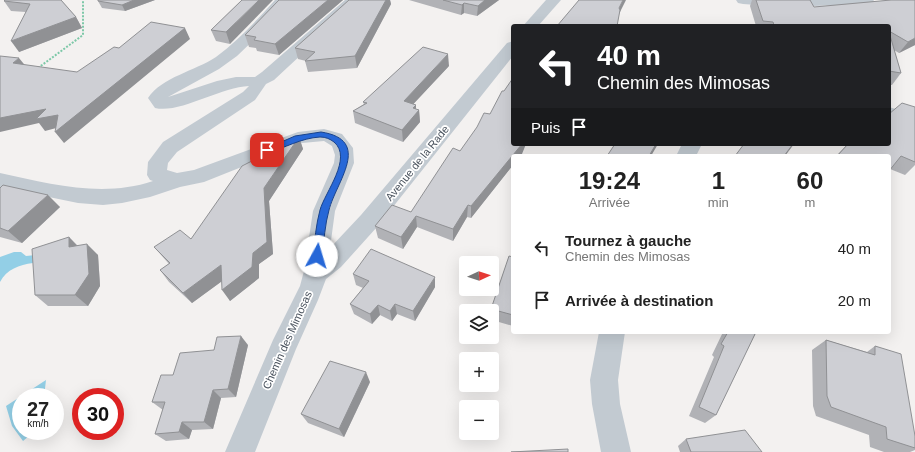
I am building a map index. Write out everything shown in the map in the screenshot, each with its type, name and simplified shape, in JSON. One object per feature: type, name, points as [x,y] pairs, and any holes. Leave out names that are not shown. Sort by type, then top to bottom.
[{"type":"street","points":[[283,0],[238,45],[215,65],[164,91],[157,98],[160,104],[175,102],[233,83],[250,80],[258,82],[268,76],[354,0]]},
{"type":"street","points":[[532,24],[554,0]]},
{"type":"street","points":[[743,0],[786,3],[867,0]]},
{"type":"street","name":"Avenue de la Rade","points":[[315,274],[333,260],[369,221],[511,48]]},
{"type":"street","name":"Chemin des Mimosas","points":[[240,452],[287,340],[305,302],[315,274],[317,245],[324,209],[344,163],[344,150],[337,139],[321,134],[298,138],[197,177],[177,180],[157,175],[158,162],[170,147],[249,96],[257,87],[258,82]]},
{"type":"street","points":[[0,180],[25,186],[103,196],[146,191],[177,180]]},
{"type":"street","points":[[612,334],[604,380],[606,404],[616,452]]},
{"type":"lane","points":[[891,111],[915,119]]},
{"type":"path","points":[[32,72],[83,35],[83,0]]},
{"type":"water","points":[[14,252],[21,252],[26,256],[36,255],[33,263],[14,268],[6,274],[0,282],[0,257]]},
{"type":"water","points":[[46,380],[45,388],[34,388]]},
{"type":"water","points":[[12,402],[12,426],[6,406]]},
{"type":"building","points":[[61,0],[76,17],[11,41],[30,4],[4,1]]},
{"type":"building","points":[[98,0],[134,0],[122,5]]},
{"type":"building","points":[[242,0],[259,0],[226,32],[211,30]]},
{"type":"building","points":[[279,0],[328,0],[275,44],[254,40],[256,37],[245,35]]},
{"type":"building","points":[[349,0],[386,0],[355,56],[305,61],[315,52],[295,48]]},
{"type":"building","points":[[443,0],[485,0],[478,6],[464,3],[462,5]]},
{"type":"building","points":[[579,0],[623,0],[619,8],[617,24],[559,24]]},
{"type":"building","points":[[756,0],[810,0],[814,7],[891,0],[915,0],[915,38],[908,42],[891,32],[891,24],[774,24],[773,22],[763,21]]},
{"type":"building","points":[[151,22],[185,28],[55,132],[58,115],[36,119],[46,109],[0,118],[0,56],[19,58],[13,63],[77,72],[114,47],[119,48]]},
{"type":"building","points":[[891,39],[901,73],[891,71]]},
{"type":"building","points":[[423,47],[448,54],[404,101],[416,105],[413,108],[419,110],[402,130],[353,111],[367,103],[363,102]]},
{"type":"building","points":[[511,81],[511,146],[520,146],[514,154],[511,154],[511,157],[471,206],[468,205],[453,229],[416,216],[401,237],[375,226],[392,205],[411,212],[453,148],[460,151],[477,127],[484,113],[490,114],[502,91],[504,91]]},
{"type":"building","points":[[902,103],[915,107],[915,162],[901,156],[891,168],[891,154],[839,154],[846,146],[891,146],[891,112]]},
{"type":"building","points":[[299,137],[264,188],[267,242],[253,253],[252,267],[222,290],[221,265],[183,293],[160,270],[170,263],[154,247],[180,230],[191,239],[242,166]]},
{"type":"building","points":[[614,146],[655,146],[650,154],[608,154]]},
{"type":"building","points":[[742,146],[792,146],[786,154],[736,154]]},
{"type":"building","points":[[3,185],[48,195],[8,231],[0,228],[0,188]]},
{"type":"building","points":[[69,237],[69,247],[87,244],[89,274],[75,295],[35,295],[32,249]]},
{"type":"building","points":[[371,249],[435,277],[413,311],[395,304],[390,311],[378,305],[370,314],[350,304],[369,281],[353,274]]},
{"type":"building","points":[[509,256],[511,256],[511,314],[499,311],[499,304],[493,304],[495,296],[499,296],[499,285]]},
{"type":"building","points":[[727,334],[755,334],[716,415],[699,407],[724,346],[721,344]]},
{"type":"building","points":[[241,336],[228,389],[213,390],[204,422],[182,422],[179,432],[155,434],[165,402],[152,402],[161,375],[173,375],[180,353],[214,350],[217,337]]},
{"type":"building","points":[[826,340],[875,355],[875,346],[901,354],[915,436],[915,448],[887,439],[886,427],[831,407],[827,396]]},
{"type":"building","points":[[330,361],[366,372],[339,429],[301,414]]},
{"type":"building","points":[[745,430],[762,452],[691,452],[686,439]]},
{"type":"building","points":[[568,449],[568,452],[511,452]]},
{"type":"route","points":[[267,150],[298,138],[321,134],[337,139],[344,150],[345,158],[343,168],[324,209],[317,245],[317,256]]}]
